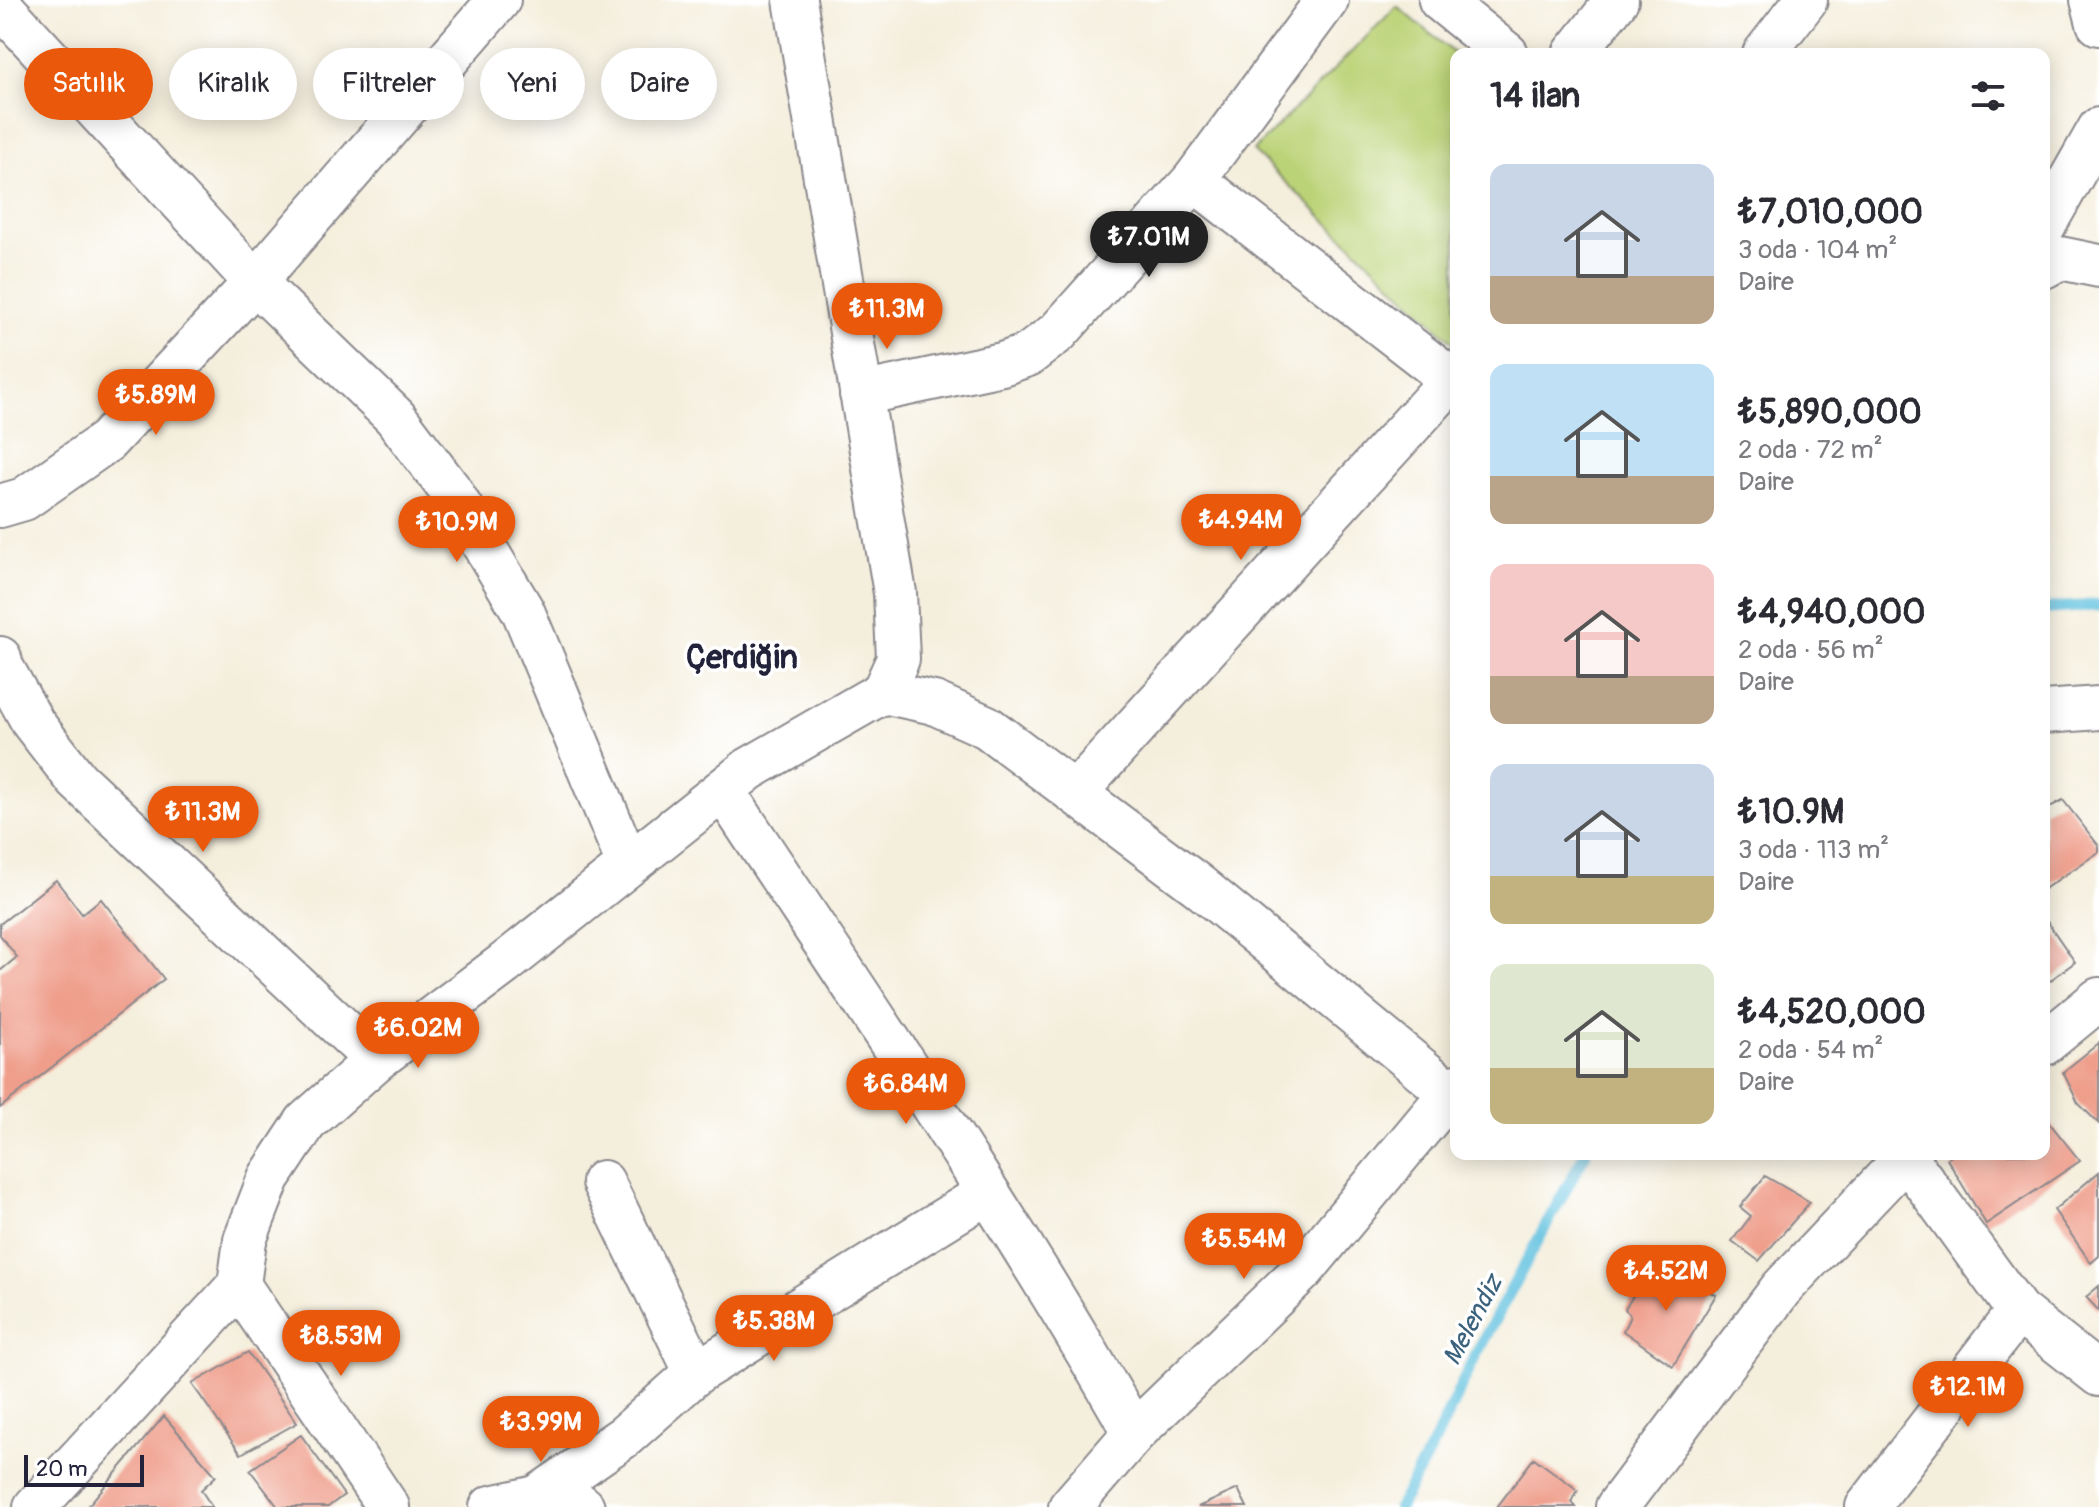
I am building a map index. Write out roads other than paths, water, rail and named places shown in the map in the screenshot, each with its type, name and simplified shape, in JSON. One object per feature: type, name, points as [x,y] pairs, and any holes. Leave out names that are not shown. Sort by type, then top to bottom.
[{"type":"main road","points":[[2093,0],[2099,23]]},
{"type":"street","points":[[0,506],[24,499],[107,441],[255,282],[499,0]]},
{"type":"street","points":[[35,1507],[239,1285],[245,1240],[269,1178],[306,1122],[376,1060],[504,964],[749,769],[883,692],[898,659],[895,593],[795,0]]},
{"type":"street","points":[[861,394],[1002,364],[1028,355],[1058,332],[1194,180],[1327,0]]},
{"type":"street","points":[[1440,0],[1500,48]]},
{"type":"street","points":[[1579,48],[1617,0]]},
{"type":"street","points":[[1769,48],[1806,0]]},
{"type":"street","points":[[0,5],[255,282],[395,417],[451,491],[523,611],[628,864]]},
{"type":"street","points":[[2050,215],[2099,129]]},
{"type":"street","points":[[1194,180],[1450,375]]},
{"type":"street","points":[[2050,264],[2060,258],[2099,266]]},
{"type":"street","points":[[1075,793],[1450,382]]},
{"type":"street","points":[[0,658],[33,723],[77,780],[376,1060]]},
{"type":"street","points":[[883,692],[934,703],[987,727],[1199,886],[1450,1087]]},
{"type":"street","points":[[2050,712],[2099,708]]},
{"type":"street","points":[[723,790],[987,1193],[1084,1346],[1134,1433]]},
{"type":"street","points":[[2050,1039],[2099,999]]},
{"type":"street","points":[[1070,1507],[1134,1433],[1303,1270],[1450,1093]]},
{"type":"street","points":[[1617,1507],[1781,1289],[1902,1160]]},
{"type":"street","points":[[1911,1160],[2018,1311],[2099,1375]]},
{"type":"street","points":[[603,1182],[696,1373]]},
{"type":"street","points":[[537,1497],[625,1436],[696,1373],[987,1193]]},
{"type":"street","points":[[239,1285],[388,1507]]},
{"type":"street","points":[[1867,1507],[2018,1311]]},
{"type":"street","points":[[491,1507],[537,1497],[570,1497],[583,1507]]},
{"type":"waterway","name":"Melendiz","points":[[2050,609],[2099,605]]},
{"type":"waterway","name":"Melendiz","points":[[1399,1507],[1437,1437],[1476,1354],[1582,1160]]},
{"type":"district","name":"Çerdiğin","points":[[742,657]]}]
